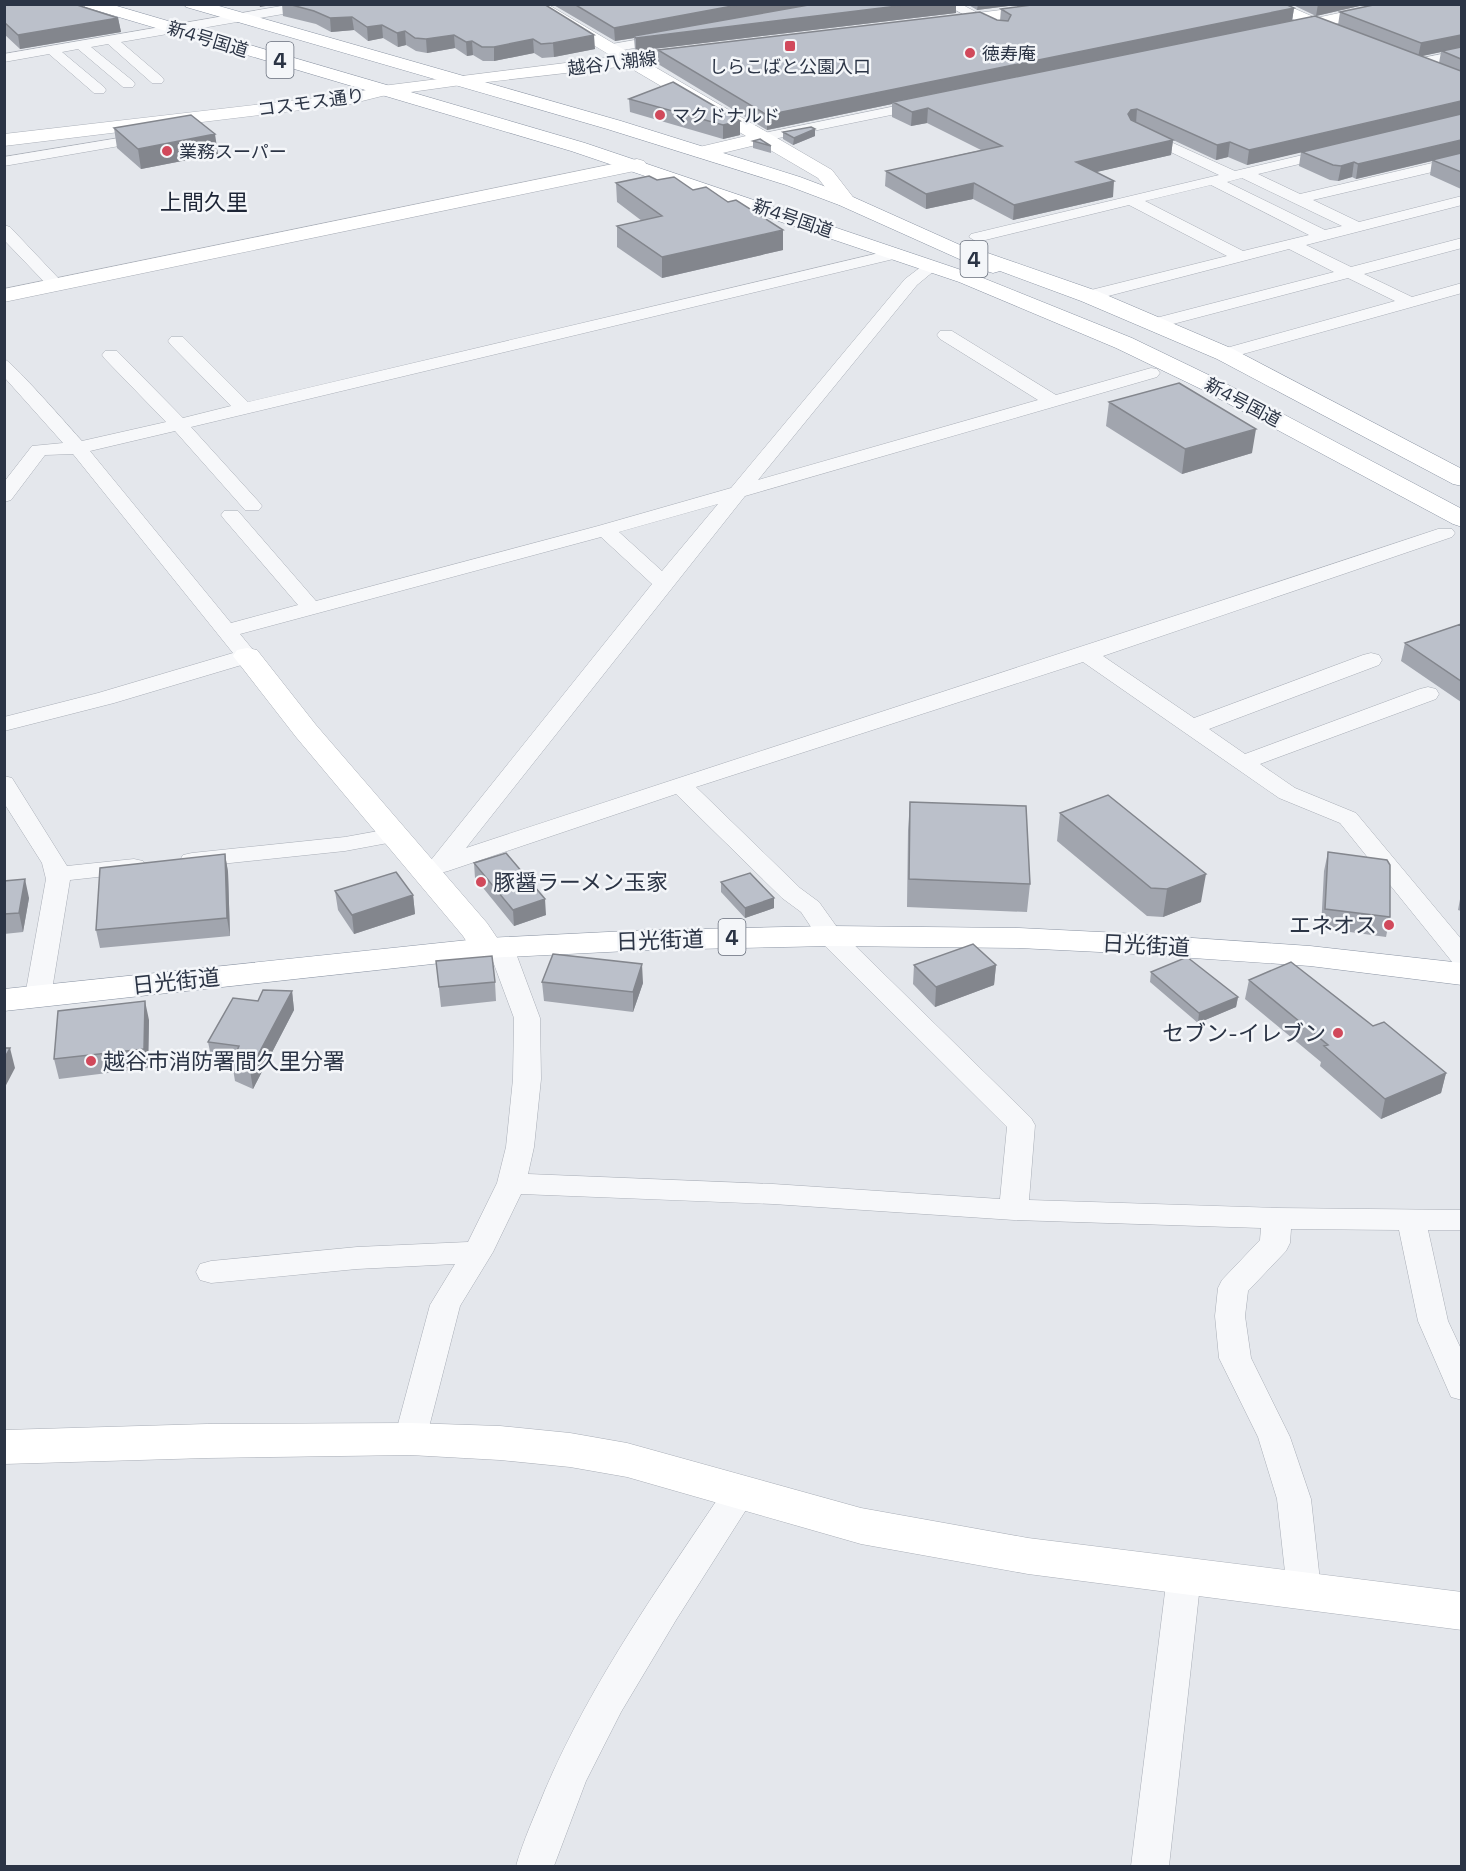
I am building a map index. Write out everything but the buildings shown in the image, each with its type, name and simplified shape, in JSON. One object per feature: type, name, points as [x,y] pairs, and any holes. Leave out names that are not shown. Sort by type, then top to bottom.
[{"type":"main road","name":"新4号国道","points":[[91,4],[637,165],[966,278],[1124,343],[1209,384],[1456,531]]},
{"type":"main road","name":"新4号国道","points":[[192,4],[461,80],[702,152],[793,181],[846,201],[1089,310],[1231,378],[1461,500]]},
{"type":"main road","points":[[534,4],[825,174],[846,201]]},
{"type":"main road","points":[[933,24],[1092,4]]},
{"type":"main road","points":[[1268,4],[1315,23],[1407,4]]},
{"type":"main road","name":"越谷八潮線","points":[[382,91],[713,51]]},
{"type":"main road","points":[[461,80],[462,86],[467,89],[549,115],[609,146],[733,189],[757,206]]},
{"type":"main road","name":"コスモス通り","points":[[4,132],[330,93],[382,91]]},
{"type":"main road","name":"コスモス通り","points":[[4,140],[350,99],[382,91]]},
{"type":"main road","points":[[702,152],[764,137]]},
{"type":"main road","points":[[4,296],[637,165]]},
{"type":"main road","points":[[950,248],[985,257],[1089,296],[1226,354],[1461,478]]},
{"type":"main road","points":[[966,278],[998,300],[1103,348],[1456,531]]},
{"type":"main road","points":[[247,656],[306,731],[395,835],[432,868],[494,948]]},
{"type":"main road","name":"日光街道","points":[[4,1000],[494,948],[659,939],[830,936],[1019,938],[1310,956],[1461,974]]},
{"type":"main road","points":[[4,1447],[207,1441],[410,1439],[500,1443],[570,1450],[627,1460],[861,1526],[1028,1556],[1461,1611]]},
{"type":"street","points":[[4,58],[318,4]]},
{"type":"street","points":[[950,4],[1002,28]]},
{"type":"street","points":[[1293,28],[1315,23],[1335,32]]},
{"type":"street","points":[[612,48],[687,35]]},
{"type":"street","points":[[111,40],[157,80]]},
{"type":"street","points":[[81,45],[128,84]]},
{"type":"street","points":[[52,50],[99,90]]},
{"type":"street","points":[[1439,72],[1412,61],[1461,54]]},
{"type":"street","points":[[764,137],[942,100]]},
{"type":"street","points":[[4,162],[199,128]]},
{"type":"street","points":[[1135,130],[1299,199],[1357,227]]},
{"type":"street","points":[[977,237],[1349,148]]},
{"type":"street","points":[[1432,154],[1458,164]]},
{"type":"street","points":[[1299,199],[1458,164]]},
{"type":"street","points":[[1212,180],[1323,236]]},
{"type":"street","points":[[1129,200],[1242,257]]},
{"type":"street","points":[[1089,296],[1461,200]]},
{"type":"street","points":[[4,230],[56,285]]},
{"type":"street","points":[[1154,324],[1461,243]]},
{"type":"street","points":[[1291,244],[1408,302]]},
{"type":"street","points":[[4,496],[39,450],[78,448],[896,255]]},
{"type":"street","points":[[432,868],[911,282],[932,266]]},
{"type":"street","points":[[1226,354],[1461,288]]},
{"type":"street","points":[[946,335],[1053,401]]},
{"type":"street","points":[[177,341],[244,409]]},
{"type":"street","points":[[111,355],[179,424],[252,506]]},
{"type":"street","points":[[4,364],[12,385],[78,448],[247,656],[106,698],[4,724]]},
{"type":"street","points":[[226,631],[605,530],[1150,373]]},
{"type":"street","points":[[231,515],[311,608]]},
{"type":"street","points":[[605,530],[663,584]]},
{"type":"street","points":[[432,868],[1456,531]]},
{"type":"street","points":[[1086,654],[1287,793],[1348,818],[1461,957]]},
{"type":"street","points":[[1192,727],[1371,660]]},
{"type":"street","points":[[1244,762],[1428,694]]},
{"type":"street","points":[[4,783],[54,863],[58,879],[38,996]]},
{"type":"street","points":[[681,786],[791,893],[810,907],[830,936],[1021,1125],[1014,1210]]},
{"type":"street","points":[[57,874],[345,844],[395,835]]},
{"type":"street","points":[[410,1439],[445,1305],[478,1252],[511,1183],[520,1147],[528,1079],[527,1018],[494,948]]},
{"type":"street","points":[[511,1183],[773,1194],[1014,1210],[1277,1218],[1461,1220]]},
{"type":"street","points":[[1277,1218],[1275,1243],[1233,1288],[1230,1316],[1235,1358],[1267,1419],[1294,1499],[1304,1590]]},
{"type":"street","points":[[1411,1218],[1433,1321],[1461,1388]]},
{"type":"street","points":[[211,1272],[357,1258],[478,1252]]},
{"type":"street","points":[[535,1866],[549,1826],[591,1732],[671,1598],[741,1491]]},
{"type":"street","points":[[1150,1866],[1184,1576]]},
{"type":"place","name":"しらこばと公園入口","points":[[790,46]]},
{"type":"place","name":"徳寿庵","points":[[970,53]]},
{"type":"place","name":"マクドナルド","points":[[660,115]]},
{"type":"place","name":"業務スーパー","points":[[167,151]]},
{"type":"place","name":"豚醤ラーメン玉家","points":[[481,882]]},
{"type":"place","name":"エネオス","points":[[1389,925]]},
{"type":"place","name":"セブン-イレブン","points":[[1338,1033]]},
{"type":"place","name":"越谷市消防署間久里分署","points":[[91,1061]]},
{"type":"district","name":"上間久里","points":[[204,202]]}]
